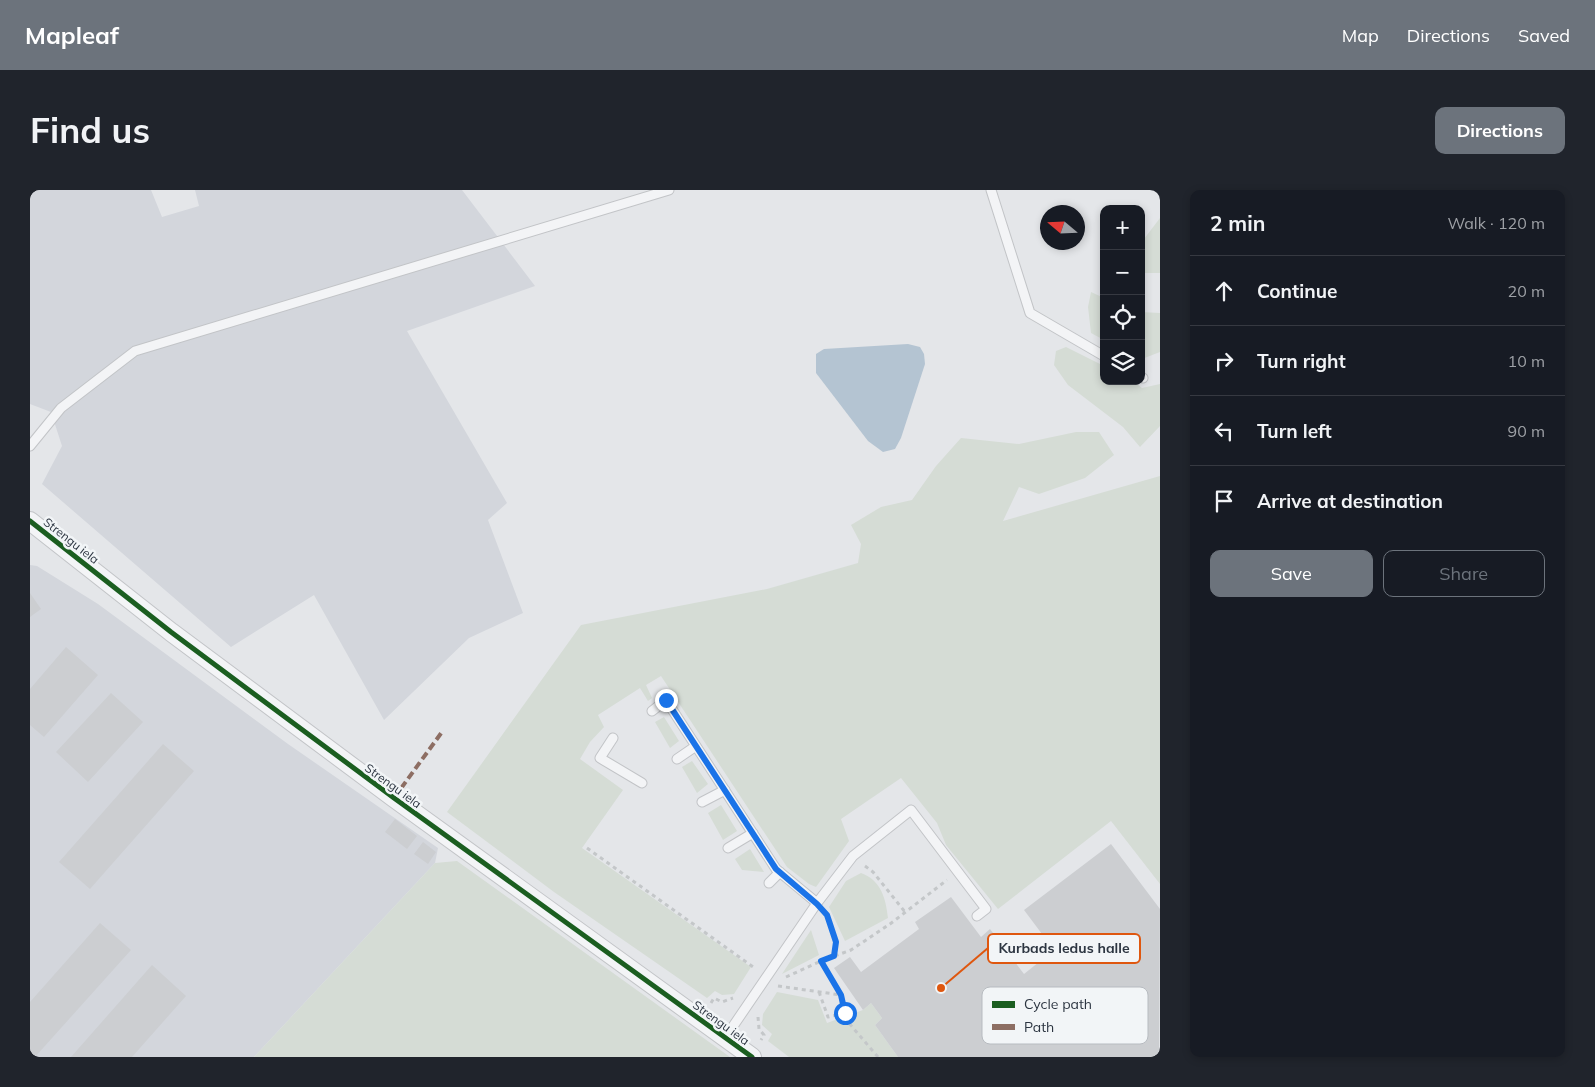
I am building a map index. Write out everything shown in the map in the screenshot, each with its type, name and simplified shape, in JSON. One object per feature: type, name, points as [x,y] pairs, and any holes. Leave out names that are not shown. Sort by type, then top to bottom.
[{"type":"street","name":"Strengu iela","points":[[30,521],[171,632],[394,798],[752,1057]]},
{"type":"lane","points":[[30,446],[61,408],[135,351],[669,190]]},
{"type":"lane","points":[[991,190],[1030,313],[1100,354]]},
{"type":"lane","points":[[652,711],[666,700],[753,834],[780,872],[817,904]]},
{"type":"lane","points":[[613,738],[600,758],[642,783]]},
{"type":"lane","points":[[677,759],[696,746]]},
{"type":"lane","points":[[702,802],[724,790]]},
{"type":"lane","points":[[725,1038],[817,904],[853,856],[911,810],[986,909],[977,916]]},
{"type":"lane","points":[[728,848],[753,834]]},
{"type":"lane","points":[[769,883],[780,872]]},
{"type":"path","points":[[587,848],[756,969],[754,972],[776,986],[841,995]]},
{"type":"path","points":[[853,856],[873,872],[905,912]]},
{"type":"path","points":[[772,992],[788,976],[851,950],[957,872]]},
{"type":"path","points":[[817,904],[827,915],[836,942],[834,956]]},
{"type":"path","points":[[821,961],[841,995],[848,1022],[878,1057]]},
{"type":"path","points":[[819,992],[828,1018],[845,1013]]},
{"type":"path","points":[[710,1004],[714,998],[722,1002],[730,1000],[740,993]]},
{"type":"path","points":[[761,1041],[764,1034],[760,1029],[758,1021],[762,1009]]},
{"type":"shaded area","points":[[30,190],[151,190],[162,217],[199,206],[195,190],[462,190],[535,286],[407,331],[507,503],[488,520],[523,613],[469,638],[384,720],[314,595],[231,647],[42,484],[62,446],[51,412],[30,404]]},
{"type":"shaded area","points":[[1160,218],[1160,273],[1145,273],[1145,238]]},
{"type":"shaded area","points":[[1091,292],[1100,296],[1100,338],[1091,333],[1088,307]]},
{"type":"shaded area","points":[[1145,312],[1160,313],[1160,352],[1145,358]]},
{"type":"shaded area","points":[[1066,347],[1100,364],[1100,385],[1138,385],[1142,388],[1160,384],[1160,426],[1140,447],[1123,427],[1068,385],[1054,365],[1056,351]]},
{"type":"shaded area","points":[[1076,432],[1099,432],[1114,455],[1085,478],[1039,494],[1019,487],[1003,521],[1160,476],[1160,884],[1111,821],[998,909],[946,845],[937,823],[901,778],[841,819],[849,841],[816,887],[809,884],[787,867],[661,676],[646,685],[652,698],[648,701],[640,688],[598,715],[604,727],[590,742],[580,759],[623,790],[582,848],[751,967],[734,994],[722,995],[715,991],[707,998],[554,892],[447,812],[581,625],[767,589],[858,563],[861,544],[851,525],[881,507],[912,500],[936,466],[961,438],[1019,444]]},
{"type":"shaded area","points":[[30,565],[37,566],[98,604],[288,744],[438,848],[435,863],[254,1057],[30,1057]]},
{"type":"shaded area","points":[[664,717],[679,741],[670,748],[655,722]]},
{"type":"shaded area","points":[[692,761],[708,784],[697,793],[682,767]]},
{"type":"shaded area","points":[[721,805],[737,831],[723,840],[708,813]]},
{"type":"shaded area","points":[[750,849],[764,872],[742,870],[735,859]]},
{"type":"shaded area","points":[[457,861],[730,1057],[254,1057],[435,863]]},
{"type":"shaded area","points":[[861,873],[868,876],[878,885],[884,897],[888,918],[845,941],[829,907],[846,881]]},
{"type":"shaded area","points":[[811,930],[819,955],[782,974]]},
{"type":"shaded area","points":[[777,992],[818,1000],[827,1023],[863,1010],[871,1003],[882,1018],[875,1025],[898,1057],[789,1057],[768,1041],[772,1034],[762,1025],[763,1014]]},
{"type":"water","points":[[908,344],[920,347],[924,354],[925,364],[901,438],[895,449],[883,452],[868,441],[816,373],[816,354],[824,349]]},
{"type":"building","points":[[30,593],[41,609],[30,617]]},
{"type":"building","points":[[66,647],[98,675],[44,737],[30,725],[30,689]]},
{"type":"building","points":[[111,693],[143,722],[88,782],[56,752]]},
{"type":"building","points":[[163,744],[194,771],[90,889],[59,862]]},
{"type":"building","points":[[395,819],[417,836],[407,849],[385,832]]},
{"type":"building","points":[[423,842],[436,852],[428,864],[414,854]]},
{"type":"building","points":[[1111,844],[1160,909],[1159,1057],[898,1057],[875,1025],[882,1018],[871,1003],[863,1010],[834,968],[850,957],[861,972],[919,929],[915,922],[951,897],[981,937],[990,929],[1024,974],[1054,950],[1024,910]]},
{"type":"building","points":[[100,923],[131,950],[35,1057],[30,1057],[30,1002]]},
{"type":"building","points":[[152,965],[186,996],[132,1057],[71,1057]]},
{"type":"marked path","points":[[394,798],[442,732]]},
{"type":"cycle path","points":[[30,521],[171,632],[394,798],[752,1057]]},
{"type":"place","name":"Kurbads ledus halle","points":[[941,988]]},
{"type":"route","points":[[666,700],[776,869],[806,894],[827,915],[836,942],[834,956],[821,961],[841,995],[845,1013]]}]
